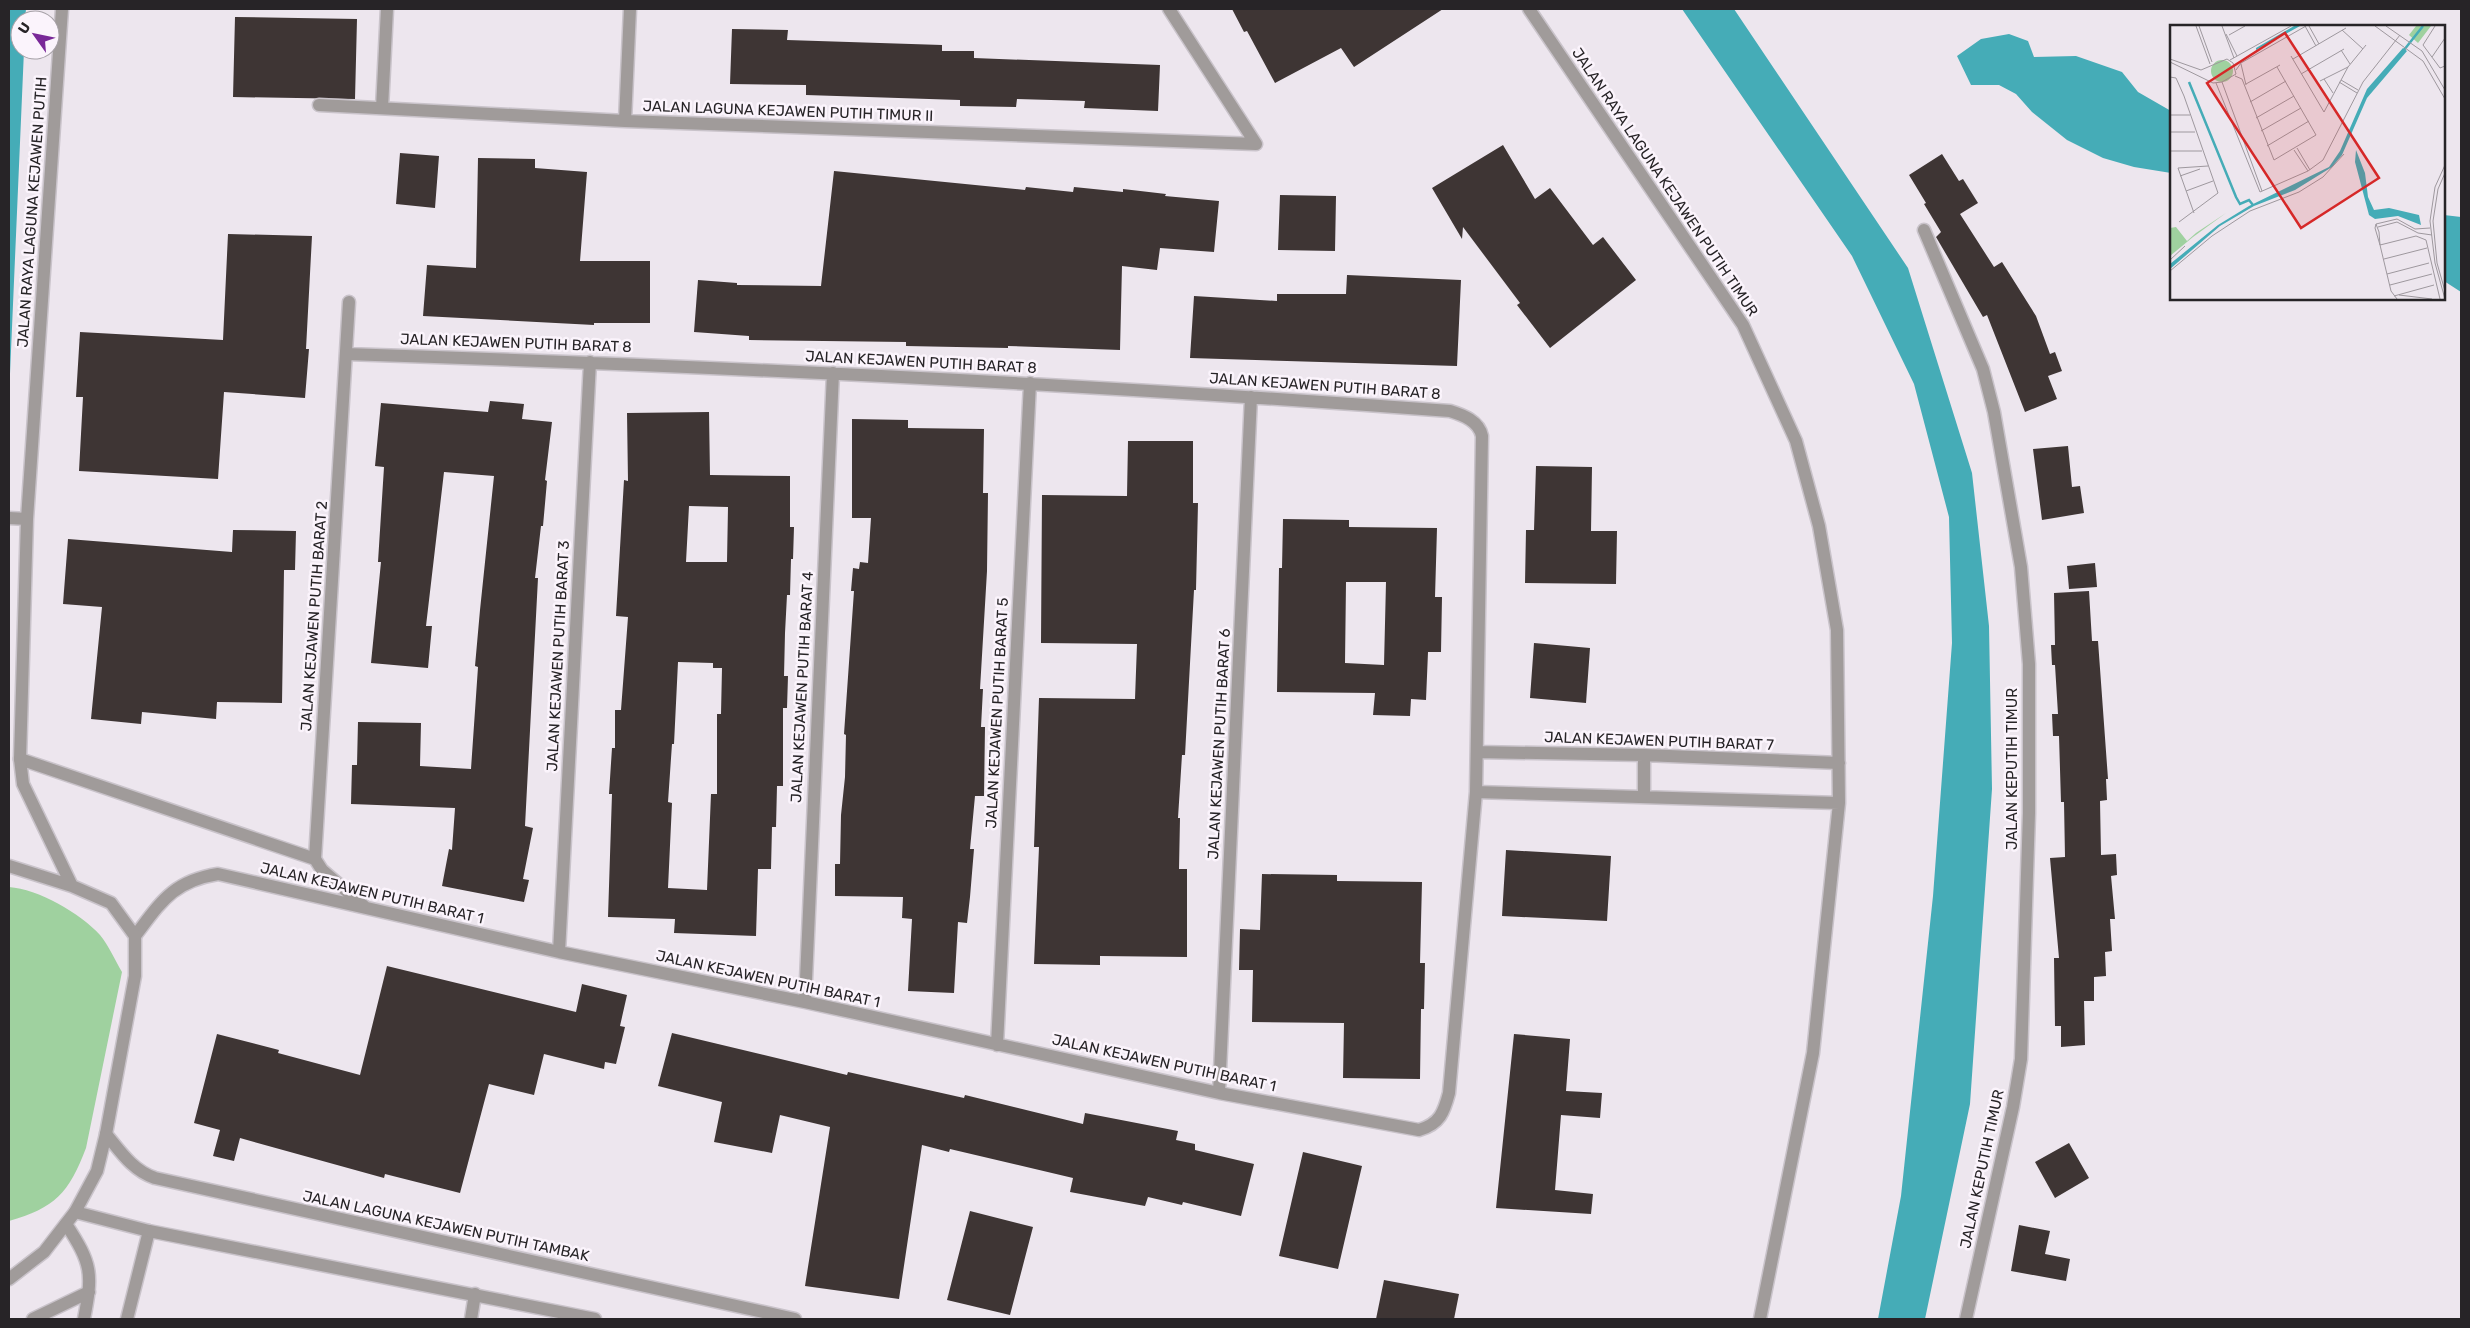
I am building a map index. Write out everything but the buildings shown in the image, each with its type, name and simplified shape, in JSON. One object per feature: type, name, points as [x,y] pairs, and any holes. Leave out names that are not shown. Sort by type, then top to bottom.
[{"type":"street","name":"JALAN RAYA LAGUNA KEJAWEN PUTIH","points":[[62,9],[27,519],[20,759],[23,784],[72,886]]},
{"type":"street","points":[[382,108],[387,9]]},
{"type":"street","points":[[625,121],[630,9]]},
{"type":"street","name":"JALAN LAGUNA KEJAWEN PUTIH TIMUR II","points":[[319,105],[625,121],[1256,144],[1169,9]]},
{"type":"street","name":"JALAN RAYA LAGUNA KEJAWEN PUTIH TIMUR","points":[[1529,9],[1743,325],[1796,441],[1819,526],[1837,630],[1839,803],[1813,1053],[1760,1319]]},
{"type":"street","name":"JALAN KEPUTIH TIMUR","points":[[1924,230],[1983,368],[1994,412],[2021,566],[2029,664],[2029,813],[2020,1059],[2013,1107],[1966,1319]]},
{"type":"street","name":"JALAN KEJAWEN PUTIH BARAT 2","points":[[315,859],[349,302]]},
{"type":"street","name":"JALAN KEJAWEN PUTIH BARAT 8","points":[[346,354],[590,362],[1030,383],[1450,411],[1470,419],[1481,429],[1482,436],[1477,752]]},
{"type":"street","name":"JALAN KEJAWEN PUTIH BARAT 3","points":[[559,952],[590,362]]},
{"type":"street","name":"JALAN KEJAWEN PUTIH BARAT 4","points":[[805,1002],[833,373]]},
{"type":"street","name":"JALAN KEJAWEN PUTIH BARAT 5","points":[[997,1045],[1030,383]]},
{"type":"street","name":"JALAN KEJAWEN PUTIH BARAT 6","points":[[1219,1093],[1251,397]]},
{"type":"street","points":[[9,518],[27,519]]},
{"type":"street","points":[[1477,752],[1476,792],[1839,803]]},
{"type":"street","name":"JALAN KEJAWEN PUTIH BARAT 7","points":[[1477,752],[1644,755],[1839,763]]},
{"type":"street","points":[[1644,755],[1644,797]]},
{"type":"street","points":[[20,759],[315,859],[322,870],[367,908]]},
{"type":"street","name":"JALAN KEJAWEN PUTIH BARAT 1","points":[[135,936],[168,894],[197,877],[218,874],[559,952],[805,1002],[1219,1093],[1419,1130],[1430,1127],[1443,1115],[1449,1093],[1476,792]]},
{"type":"street","points":[[9,866],[72,886],[112,903],[135,936],[136,976],[106,1134],[97,1171],[74,1212],[44,1252],[9,1279]]},
{"type":"street","name":"JALAN LAGUNA KEJAWEN PUTIH TAMBAK","points":[[106,1134],[130,1163],[147,1176],[754,1315],[795,1319]]},
{"type":"street","points":[[74,1212],[149,1231],[475,1294],[546,1314],[595,1319]]},
{"type":"street","points":[[66,1224],[86,1258],[90,1279],[84,1319]]},
{"type":"street","points":[[126,1319],[149,1231]]},
{"type":"street","points":[[33,1319],[89,1292]]},
{"type":"street","points":[[471,1319],[475,1294]]},
{"type":"green space","points":[[9,887],[33,892],[45,897],[81,918],[100,935],[122,972],[86,1148],[80,1164],[66,1187],[49,1204],[25,1216],[9,1221]]},
{"type":"water","points":[[9,9],[26,9],[10,10],[10,60],[24,60],[9,397]]},
{"type":"water","points":[[1682,9],[1734,9],[1908,268],[1972,473],[1989,626],[1992,789],[1970,1104],[1925,1319],[1878,1319],[1901,1196],[1933,896],[1952,643],[1949,517],[1914,384],[1852,256]]},
{"type":"water","points":[[2009,34],[2028,41],[2034,57],[2076,56],[2122,72],[2138,92],[2170,110],[2170,173],[2134,167],[2103,158],[2067,140],[2032,112],[2016,94],[1999,85],[1971,85],[1957,56],[1981,39]]},
{"type":"water","points":[[2445,215],[2461,217],[2461,292],[2445,282]]}]
